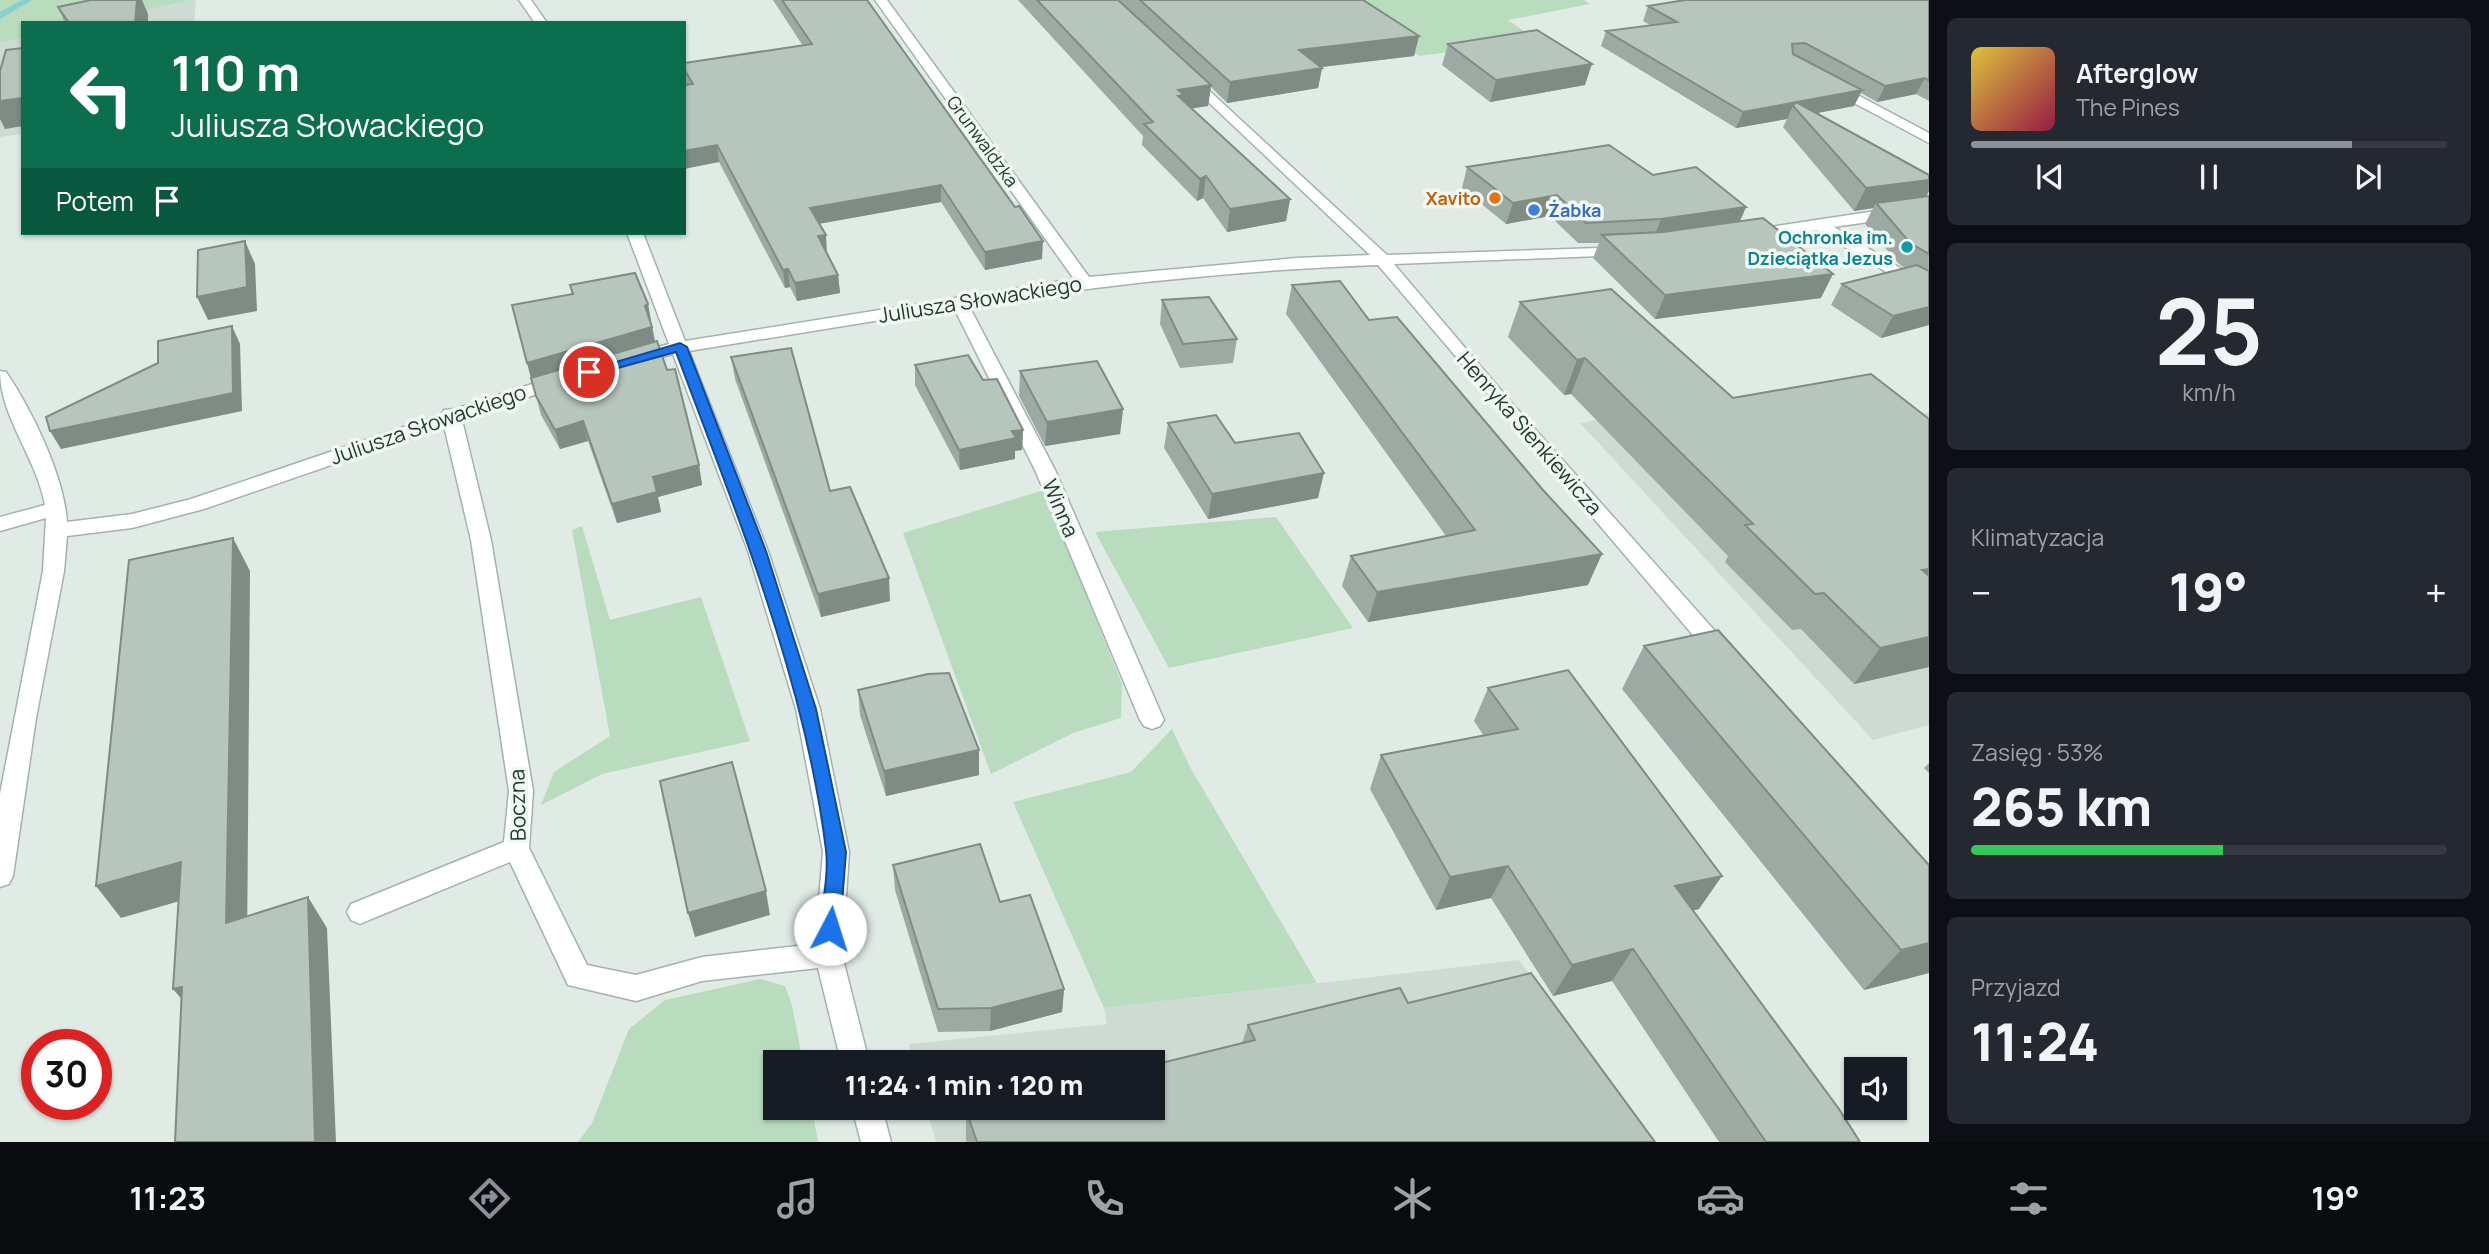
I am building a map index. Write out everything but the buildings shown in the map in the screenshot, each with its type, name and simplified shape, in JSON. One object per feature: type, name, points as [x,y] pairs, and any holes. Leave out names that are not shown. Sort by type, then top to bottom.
[{"type":"street","points":[[525,0],[540,21]]},
{"type":"street","name":"Grunwaldzka","points":[[881,0],[1084,282]]},
{"type":"street","name":"Henryka Sienkiewicza","points":[[1178,66],[1339,214],[1382,260],[1738,673]]},
{"type":"street","points":[[1816,77],[1929,139]]},
{"type":"street","points":[[1736,236],[1929,208]]},
{"type":"street","points":[[1817,223],[1929,293]]},
{"type":"street","points":[[636,235],[758,551],[808,709],[836,852],[828,955],[852,1050]]},
{"type":"street","name":"Juliusza Słowackiego","points":[[617,364],[680,347],[958,300],[1084,282],[1296,263],[1639,249]]},
{"type":"street","name":"Winna","points":[[958,300],[1045,470],[1152,720]]},
{"type":"street","name":"Juliusza Słowackiego","points":[[0,524],[57,519],[132,522],[197,504],[451,414],[579,374]]},
{"type":"street","points":[[0,376],[13,397],[57,519],[51,583],[33,668],[0,876]]},
{"type":"street","name":"Boczna","points":[[451,414],[481,540],[521,791],[516,848],[578,976],[636,988],[702,969],[828,955]]},
{"type":"street","points":[[360,912],[516,848]]},
{"type":"street","points":[[870,1120],[876,1142]]},
{"type":"shaded area","points":[[191,0],[196,0],[194,21],[98,21]]},
{"type":"shaded area","points":[[21,38],[21,134],[0,137],[0,43]]},
{"type":"shaded area","points":[[1826,381],[1840,390],[1910,419],[1929,412],[1929,725],[1873,740],[1580,423]]},
{"type":"shaded area","points":[[1519,960],[1652,1142],[936,1142],[930,1120],[1165,1120],[1165,1050],[911,1050],[909,1044],[1107,1024],[1104,1008]]},
{"type":"green space","points":[[0,0],[191,0],[98,21],[21,21],[21,38],[0,43]]},
{"type":"green space","points":[[1338,0],[1584,0],[1590,4],[1508,20],[1537,40],[1419,56]]},
{"type":"green space","points":[[1044,490],[1122,684],[1121,718],[1073,733],[991,774],[903,533]]},
{"type":"green space","points":[[1276,517],[1353,628],[1169,668],[1095,532]]},
{"type":"green space","points":[[582,526],[610,620],[701,597],[750,741],[602,774],[541,805],[554,772],[610,736],[572,530]]},
{"type":"green space","points":[[1172,729],[1190,767],[1317,983],[1104,1008],[1013,802],[1131,772]]},
{"type":"green space","points":[[760,979],[785,986],[792,1005],[801,1050],[763,1050],[763,1120],[814,1120],[818,1142],[578,1142],[592,1123],[629,1029],[665,1000]]},
{"type":"waterway","points":[[0,16],[28,0]]},
{"type":"place","name":"Xavito","points":[[1495,198]]},
{"type":"place","name":"Żabka","points":[[1534,210]]},
{"type":"place","name":"Ochronka im. Dzieciątka Jezus","points":[[1907,247]]},
{"type":"route","points":[[589,372],[680,347],[758,551],[808,709],[836,852],[830,929]]}]
